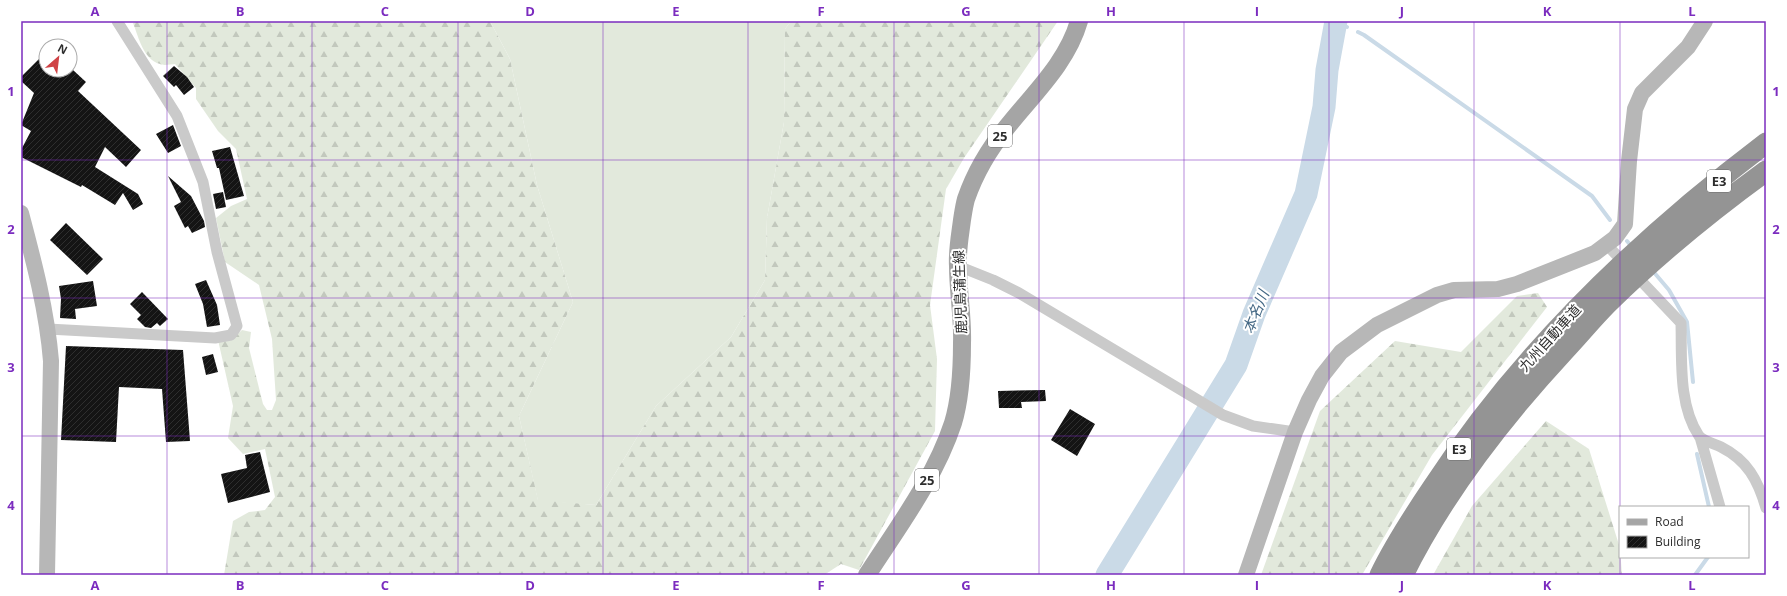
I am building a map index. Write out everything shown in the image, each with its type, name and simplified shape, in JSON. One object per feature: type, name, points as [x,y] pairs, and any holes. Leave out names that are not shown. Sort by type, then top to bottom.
[{"type":"highway","name":"九州自動車道","points":[[1380,575],[1418,509],[1448,463],[1486,412],[1560,341],[1607,304],[1678,227],[1766,143]]},
{"type":"highway","name":"九州自動車道","points":[[1678,227],[1766,171]]},
{"type":"highway","name":"九州自動車道","points":[[1403,575],[1435,519],[1464,474],[1501,423],[1536,382],[1560,341]]},
{"type":"main road","name":"鹿児島蒲生線","points":[[867,575],[925,484],[945,444],[954,421],[961,375],[962,342],[958,242],[966,201],[977,172],[1006,128],[1052,73],[1076,31],[1079,21]]},
{"type":"street","points":[[48,329],[215,338],[231,336],[237,326],[217,252],[201,175],[177,116],[117,21]]},
{"type":"street","points":[[1246,575],[1295,432],[1309,400],[1322,376],[1341,352],[1377,325],[1437,295],[1454,290],[1498,289],[1517,284],[1595,254],[1607,246],[1622,231],[1625,224],[1629,161],[1635,109],[1642,94],[1688,47],[1705,21]]},
{"type":"street","points":[[21,213],[37,275],[48,329],[51,361],[48,575]]},
{"type":"street","points":[[1607,246],[1681,323],[1683,385],[1691,419],[1700,437],[1720,506]]},
{"type":"street","points":[[958,266],[993,280],[1020,294],[1223,415],[1254,426],[1295,432]]},
{"type":"street","points":[[1700,437],[1733,453],[1750,468],[1766,508]]},
{"type":"green space","points":[[138,21],[490,21],[510,59],[537,185],[573,302],[519,416],[538,500],[596,505],[656,406],[731,337],[765,280],[767,218],[784,122],[785,29],[791,21],[1058,21],[964,158],[946,189],[930,305],[937,359],[935,431],[859,570],[841,564],[824,575],[224,575],[233,521],[249,512],[265,510],[275,497],[265,449],[243,454],[228,438],[233,406],[218,340],[232,339],[242,330],[251,332],[249,348],[263,404],[267,410],[272,410],[276,400],[272,339],[259,285],[225,262],[216,218],[231,206],[247,199],[236,149],[218,131],[196,99],[196,88],[175,64],[162,65],[149,58],[142,47],[133,23]]},
{"type":"green space","points":[[490,21],[791,21],[785,29],[784,122],[767,218],[765,280],[731,337],[656,406],[596,505],[538,501],[519,416],[573,302],[537,185],[510,59]]},
{"type":"green space","points":[[1538,293],[1547,307],[1432,455],[1362,575],[1261,575],[1320,411],[1395,341],[1461,352],[1517,296]]},
{"type":"green space","points":[[1546,421],[1589,449],[1619,545],[1619,558],[1621,558],[1622,575],[1433,575],[1472,506]]},
{"type":"building","points":[[38,60],[38,78],[78,78],[78,75],[86,82],[78,91],[141,150],[126,167],[105,147],[95,167],[138,194],[143,204],[133,210],[123,193],[115,205],[82,185],[81,187],[21,157],[21,150],[31,131],[21,125],[34,93],[21,81],[21,77]]},
{"type":"building","points":[[174,66],[187,77],[194,87],[184,95],[176,85],[174,87],[163,76]]},
{"type":"building","points":[[173,125],[181,146],[168,153],[156,134]]},
{"type":"building","points":[[230,147],[244,196],[226,200],[219,168],[217,168],[212,151]]},
{"type":"building","points":[[168,176],[191,196],[204,221],[205,227],[192,233],[188,226],[185,228],[174,206],[181,202]]},
{"type":"building","points":[[223,192],[226,207],[216,209],[213,194]]},
{"type":"building","points":[[66,223],[103,259],[87,275],[50,240]]},
{"type":"building","points":[[206,280],[217,305],[220,325],[207,327],[203,304],[195,284]]},
{"type":"building","points":[[93,281],[97,306],[75,309],[76,319],[60,318],[61,299],[59,286]]},
{"type":"building","points":[[142,292],[168,319],[160,326],[157,323],[151,328],[145,327],[137,319],[141,315],[130,304]]},
{"type":"building","points":[[66,346],[183,350],[190,441],[166,442],[162,389],[119,387],[116,442],[61,440]]},
{"type":"building","points":[[213,354],[218,372],[206,375],[202,357]]},
{"type":"building","points":[[1045,390],[1046,401],[1021,402],[1022,408],[999,408],[998,391]]},
{"type":"building","points":[[1070,409],[1095,424],[1077,456],[1051,440]]},
{"type":"building","points":[[260,452],[270,492],[228,503],[221,474],[247,468],[245,455]]},
{"type":"waterway","name":"本名川","points":[[1107,575],[1236,365],[1254,314],[1306,194],[1324,107],[1327,70],[1336,21]]},
{"type":"waterway","points":[[1336,22],[1347,27]]},
{"type":"waterway","points":[[1358,32],[1592,196],[1610,220]]},
{"type":"waterway","points":[[1627,241],[1632,247]]},
{"type":"waterway","points":[[1652,270],[1669,290],[1687,322],[1693,382]]},
{"type":"waterway","points":[[1697,454],[1709,506]]},
{"type":"waterway","points":[[1695,575],[1707,558]]}]
